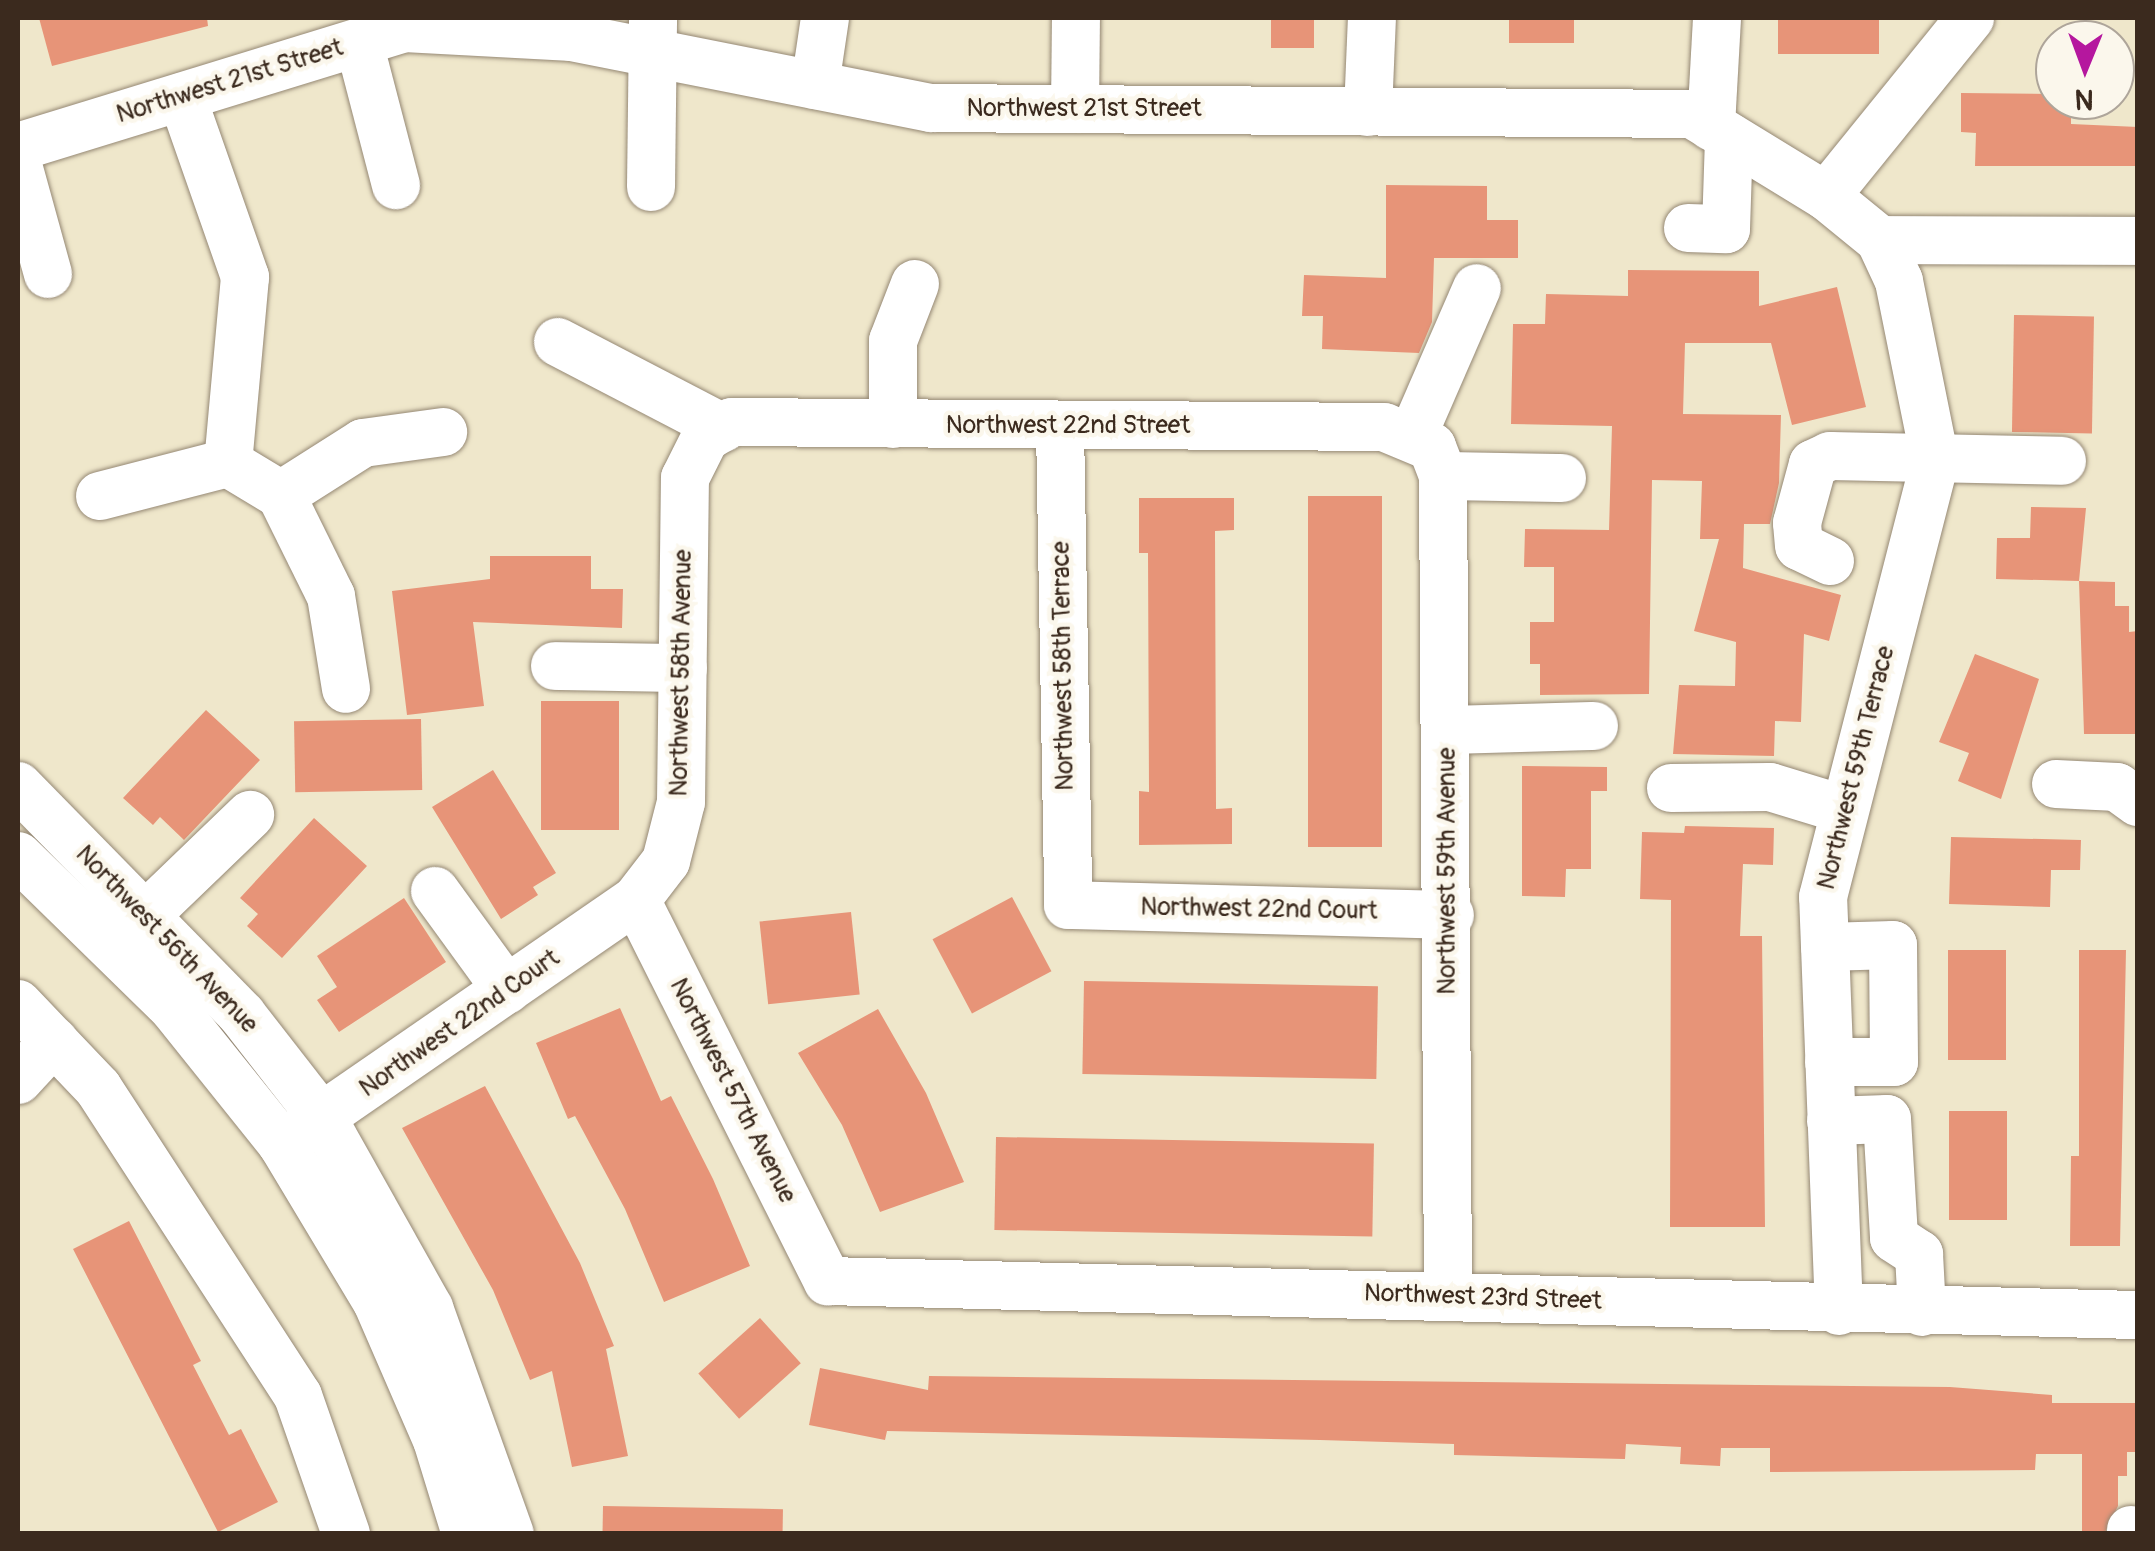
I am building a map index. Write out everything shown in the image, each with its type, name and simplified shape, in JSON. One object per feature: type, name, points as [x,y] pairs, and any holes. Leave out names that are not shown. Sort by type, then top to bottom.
[{"type":"street","points":[[814,85],[825,18]]},
{"type":"street","points":[[1075,109],[1076,18]]},
{"type":"street","points":[[1368,112],[1372,18]]},
{"type":"street","points":[[1688,228],[1726,229],[1716,18]]},
{"type":"street","points":[[1826,196],[1970,18]]},
{"type":"street","name":"Northwest 21st Street","points":[[18,148],[182,97],[330,38],[405,28],[572,37],[652,35],[814,85],[931,108],[1692,114],[1826,196],[1880,240]]},
{"type":"street","points":[[650,187],[652,35]]},
{"type":"street","points":[[330,38],[396,185]]},
{"type":"street","points":[[182,97],[245,277],[228,463]]},
{"type":"street","points":[[18,165],[48,274]]},
{"type":"street","points":[[1880,240],[2138,241]]},
{"type":"street","name":"Northwest 59th Terrace","points":[[1839,1310],[1823,898],[1935,460],[1899,280],[1880,240]]},
{"type":"street","points":[[893,424],[893,341],[915,284]]},
{"type":"street","points":[[1429,453],[1477,288]]},
{"type":"street","points":[[558,342],[714,433]]},
{"type":"street","name":"Northwest 22nd Street","points":[[714,433],[732,422],[1384,427],[1429,453],[1562,478]]},
{"type":"street","name":"Northwest 58th Terrace","points":[[1060,426],[1068,906]]},
{"type":"street","points":[[282,495],[363,443],[443,432]]},
{"type":"street","name":"Northwest 58th Avenue","points":[[636,900],[666,861],[681,802],[685,478],[714,433]]},
{"type":"street","name":"Northwest 59th Avenue","points":[[1429,453],[1447,730],[1448,1296]]},
{"type":"street","points":[[1830,562],[1799,546],[1797,523],[1813,464],[1830,456],[2062,461]]},
{"type":"street","points":[[100,496],[228,463],[282,495],[331,596],[346,690]]},
{"type":"street","points":[[555,666],[683,668]]},
{"type":"street","points":[[1447,730],[1594,726]]},
{"type":"street","points":[[2056,784],[2116,787],[2138,802]]},
{"type":"street","name":"Northwest 56th Avenue","points":[[18,786],[242,1014],[322,1120],[430,1308],[510,1534]]},
{"type":"street","points":[[1670,788],[1770,788],[1845,810]]},
{"type":"street","points":[[144,916],[250,816]]},
{"type":"street","name":"Northwest 56th Avenue","points":[[18,856],[174,1009],[282,1144],[376,1302],[437,1440],[466,1534]]},
{"type":"street","points":[[435,891],[508,990]]},
{"type":"street","name":"Northwest 22nd Court","points":[[282,1144],[636,900]]},
{"type":"street","name":"Northwest 57th Avenue","points":[[636,900],[828,1281]]},
{"type":"street","name":"Northwest 22nd Court","points":[[1068,906],[1450,915]]},
{"type":"street","points":[[1825,948],[1893,945],[1894,1062],[1829,1062]]},
{"type":"street","points":[[18,1004],[98,1088],[298,1396],[346,1534]]},
{"type":"street","points":[[18,1080],[54,1041]]},
{"type":"street","points":[[1832,1120],[1887,1119],[1894,1238],[1919,1254],[1922,1312]]},
{"type":"street","name":"Northwest 23rd Street","points":[[828,1281],[1839,1310],[2138,1314]]},
{"type":"building","points":[[39,18],[207,18],[208,26],[52,66]]},
{"type":"building","points":[[1271,18],[1314,18],[1314,48],[1271,48]]},
{"type":"building","points":[[1509,18],[1574,18],[1574,43],[1509,43]]},
{"type":"building","points":[[1778,18],[1879,18],[1879,54],[1778,54]]},
{"type":"building","points":[[1961,93],[2035,94],[2035,120],[2138,127],[2138,166],[1975,166],[1976,133],[1961,132]]},
{"type":"building","points":[[1386,185],[1487,186],[1487,220],[1518,220],[1518,258],[1434,258],[1432,322],[1419,353],[1322,349],[1323,316],[1302,316],[1304,275],[1386,278]]},
{"type":"building","points":[[1628,270],[1759,271],[1759,306],[1837,287],[1866,407],[1792,425],[1771,343],[1685,343],[1683,414],[1781,415],[1779,483],[1770,524],[1744,524],[1743,568],[1841,595],[1829,641],[1804,634],[1801,722],[1775,721],[1774,756],[1673,754],[1679,685],[1735,686],[1736,642],[1694,631],[1719,539],[1700,539],[1702,481],[1652,480],[1649,694],[1540,695],[1540,664],[1530,664],[1530,622],[1554,622],[1554,567],[1524,567],[1525,529],[1609,530],[1612,426],[1511,424],[1513,324],[1545,324],[1546,294],[1628,296]]},
{"type":"building","points":[[2014,315],[2094,316],[2092,433],[2012,432]]},
{"type":"building","points":[[1308,496],[1382,496],[1382,847],[1308,847]]},
{"type":"building","points":[[1139,498],[1234,498],[1234,530],[1215,531],[1216,809],[1232,808],[1232,844],[1139,845],[1139,791],[1149,792],[1148,553],[1139,553]]},
{"type":"building","points":[[2031,507],[2086,508],[2079,581],[1996,579],[1997,538],[2030,538]]},
{"type":"building","points":[[490,556],[591,556],[591,589],[623,589],[622,628],[473,622],[484,706],[407,715],[392,591],[490,579]]},
{"type":"building","points":[[2079,581],[2115,582],[2115,606],[2129,606],[2129,632],[2138,631],[2138,734],[2084,734]]},
{"type":"building","points":[[1975,654],[2039,679],[2001,799],[1958,781],[1969,753],[1939,742]]},
{"type":"building","points":[[541,701],[619,701],[619,830],[541,830]]},
{"type":"building","points":[[206,710],[260,760],[184,840],[160,817],[153,825],[123,798]]},
{"type":"building","points":[[421,719],[422,790],[295,792],[294,721]]},
{"type":"building","points":[[1522,766],[1607,767],[1607,791],[1591,791],[1591,869],[1566,869],[1565,897],[1522,896]]},
{"type":"building","points":[[493,770],[556,873],[533,887],[538,895],[501,919],[432,807]]},
{"type":"building","points":[[314,818],[367,866],[282,958],[247,926],[258,914],[240,898]]},
{"type":"building","points":[[1685,826],[1774,828],[1773,865],[1743,864],[1740,936],[1762,936],[1765,1227],[1670,1227],[1671,900],[1640,899],[1642,832],[1684,833]]},
{"type":"building","points":[[1951,837],[2081,840],[2080,870],[2051,870],[2050,907],[1949,904]]},
{"type":"building","points":[[1012,897],[1051,971],[972,1013],[933,939]]},
{"type":"building","points":[[404,898],[446,962],[339,1032],[317,1000],[337,987],[317,956]]},
{"type":"building","points":[[851,912],[860,995],[768,1004],[760,922]]},
{"type":"building","points":[[1948,950],[2006,950],[2006,1060],[1948,1060]]},
{"type":"building","points":[[2079,950],[2126,950],[2120,1246],[2070,1246],[2071,1156],[2079,1156]]},
{"type":"building","points":[[1084,981],[1378,986],[1376,1079],[1082,1074]]},
{"type":"building","points":[[620,1008],[661,1101],[671,1096],[713,1179],[750,1266],[664,1302],[625,1209],[575,1116],[568,1119],[536,1043]]},
{"type":"building","points":[[878,1009],[926,1093],[964,1182],[880,1212],[842,1125],[798,1053]]},
{"type":"building","points":[[485,1086],[580,1263],[614,1346],[606,1349],[628,1456],[572,1467],[552,1371],[530,1380],[493,1290],[402,1128]]},
{"type":"building","points":[[1949,1111],[2007,1111],[2007,1220],[1949,1220]]},
{"type":"building","points":[[996,1137],[1374,1144],[1372,1237],[994,1230]]},
{"type":"building","points":[[129,1221],[201,1361],[193,1365],[229,1435],[241,1429],[278,1502],[218,1532],[73,1249]]},
{"type":"building","points":[[760,1318],[801,1363],[739,1419],[698,1374]]},
{"type":"building","points":[[820,1368],[928,1390],[929,1376],[1950,1387],[2052,1395],[2052,1403],[2138,1403],[2138,1452],[2127,1452],[2127,1476],[2118,1476],[2118,1506],[2104,1534],[2082,1534],[2082,1454],[2036,1454],[2035,1470],[1770,1472],[1770,1448],[1721,1448],[1720,1466],[1680,1464],[1681,1447],[1626,1444],[1625,1459],[1454,1455],[1454,1444],[1320,1440],[887,1431],[885,1440],[809,1425]]},
{"type":"building","points":[[603,1506],[783,1509],[783,1534],[603,1534]]}]
